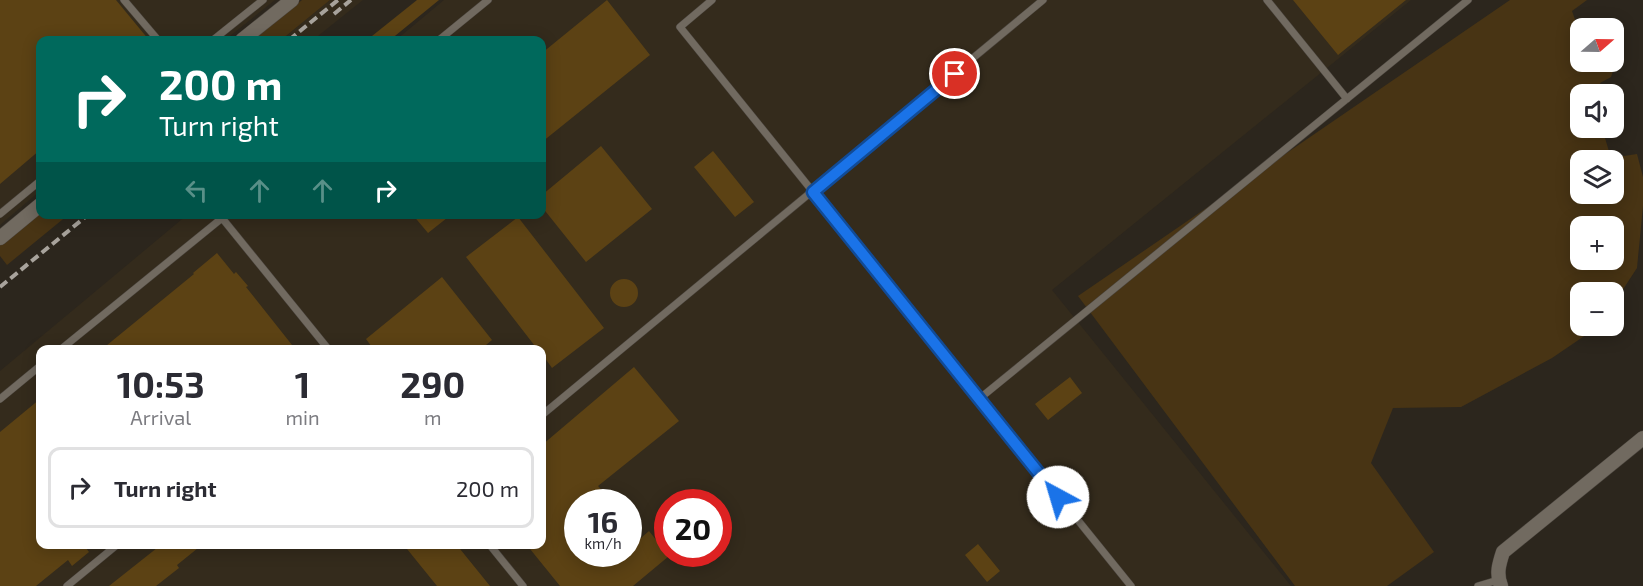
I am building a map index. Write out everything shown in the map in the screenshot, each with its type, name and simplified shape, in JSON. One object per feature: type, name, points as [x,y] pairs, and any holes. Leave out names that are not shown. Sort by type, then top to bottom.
[{"type":"street","points":[[247,36],[292,0]]},
{"type":"street","points":[[0,238],[36,208]]},
{"type":"street","points":[[1500,583],[1498,566],[1503,552],[1643,438]]},
{"type":"lane","points":[[124,0],[155,36]]},
{"type":"lane","points":[[218,36],[263,0]]},
{"type":"lane","points":[[444,36],[488,0]]},
{"type":"lane","points":[[712,0],[680,27],[1131,586]]},
{"type":"lane","points":[[546,412],[703,279],[813,192],[1043,0]]},
{"type":"lane","points":[[1268,0],[1347,99]]},
{"type":"lane","points":[[979,399],[1468,0]]},
{"type":"lane","points":[[0,214],[36,184]]},
{"type":"lane","points":[[66,345],[220,219]]},
{"type":"lane","points":[[226,219],[325,345]]},
{"type":"lane","points":[[0,399],[36,369]]},
{"type":"lane","points":[[67,586],[112,549]]},
{"type":"lane","points":[[493,549],[523,586]]},
{"type":"lane","points":[[1478,586],[1500,583]]},
{"type":"shaded area","points":[[0,0],[275,0],[230,36],[36,36],[36,194],[0,225]]},
{"type":"shaded area","points":[[302,0],[330,0],[286,36],[257,36]]},
{"type":"shaded area","points":[[330,0],[363,0],[318,36],[286,36]]},
{"type":"shaded area","points":[[444,0],[1411,0],[1052,290],[1291,586],[0,586],[0,371],[182,219],[546,219],[546,36],[401,36]]},
{"type":"shaded area","points":[[1510,0],[1587,0],[1572,11],[1574,18],[1570,18],[1570,72],[1613,72],[1611,77],[1601,84],[1570,84],[1570,138],[1605,138],[1609,150],[1570,150],[1570,204],[1624,204],[1624,156],[1637,154],[1643,177],[1643,206],[1637,268],[1624,288],[1624,282],[1570,282],[1570,336],[1584,336],[1552,358],[1461,407],[1393,408],[1371,463],[1434,552],[1387,586],[1295,586],[1078,296]]},
{"type":"shaded area","points":[[36,215],[36,219],[63,219],[7,265],[0,256],[0,245]]},
{"type":"building","points":[[0,0],[116,0],[146,36],[36,36],[36,153],[0,184]]},
{"type":"building","points":[[417,0],[439,0],[395,36],[372,36]]},
{"type":"building","points":[[607,0],[650,55],[546,139],[546,50]]},
{"type":"building","points":[[1293,0],[1406,0],[1338,55]]},
{"type":"building","points":[[601,146],[652,209],[586,262],[546,212],[546,192]]},
{"type":"building","points":[[713,151],[754,202],[735,217],[694,167]]},
{"type":"building","points":[[416,219],[446,219],[428,233]]},
{"type":"building","points":[[515,219],[520,219],[604,328],[552,368],[546,360],[546,345],[534,345],[466,257]]},
{"type":"building","points":[[217,253],[234,274],[236,272],[248,286],[246,287],[292,345],[107,345]]},
{"type":"building","points":[[442,277],[492,340],[486,345],[370,345],[366,339]]},
{"type":"building","points":[[624,279],[634,283],[638,293],[634,303],[624,307],[614,303],[610,293],[614,283]]},
{"type":"building","points":[[634,367],[679,421],[598,486],[601,489],[564,489],[564,567],[642,567],[642,537],[649,531],[654,537],[656,567],[633,586],[560,586],[530,549],[546,549],[546,442]]},
{"type":"building","points":[[1070,377],[1082,393],[1048,420],[1035,404]]},
{"type":"building","points":[[36,402],[36,549],[87,549],[89,552],[72,566],[68,560],[36,586],[0,586],[0,432]]},
{"type":"building","points":[[978,544],[1000,571],[987,582],[965,555]]},
{"type":"building","points":[[156,549],[197,549],[177,565],[179,568],[156,586],[109,586]]},
{"type":"building","points":[[407,549],[460,549],[490,586],[437,586]]},
{"type":"railway","points":[[294,36],[338,0]]},
{"type":"railway","points":[[334,14],[351,0]]},
{"type":"railway","points":[[0,287],[83,219]]},
{"type":"route","points":[[955,74],[813,192],[1058,497]]}]
